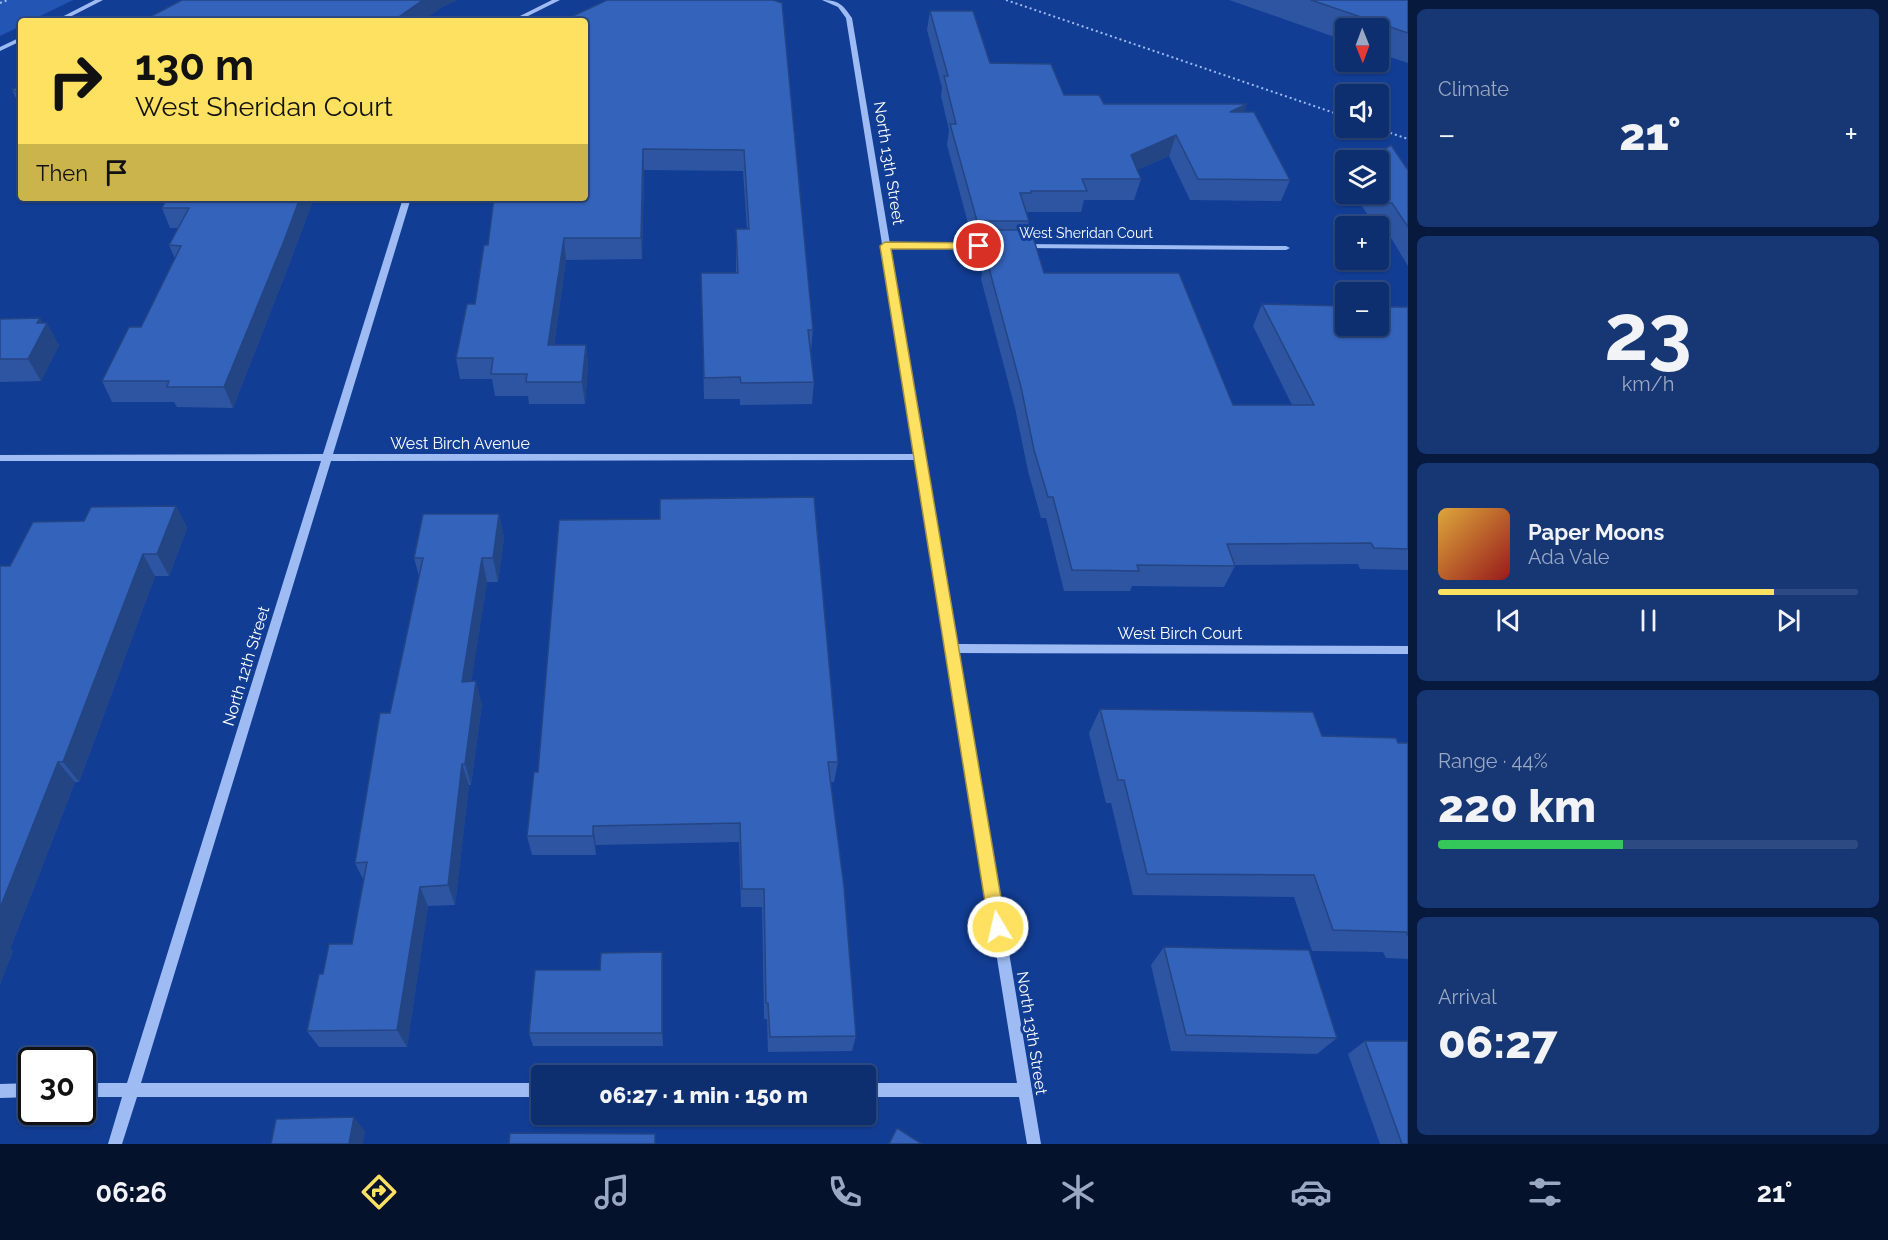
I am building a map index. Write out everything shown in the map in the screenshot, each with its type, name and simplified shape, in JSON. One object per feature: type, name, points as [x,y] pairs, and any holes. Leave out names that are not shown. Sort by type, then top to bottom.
[{"type":"street","points":[[63,18],[100,0]]},
{"type":"street","points":[[519,18],[557,0]]},
{"type":"street","name":"North 13th Street","points":[[825,0],[840,6],[849,18],[1034,1144]]},
{"type":"street","points":[[0,49],[18,40]]},
{"type":"street","name":"North 12th Street","points":[[115,1144],[328,459],[405,201]]},
{"type":"street","name":"West Sheridan Court","points":[[885,246],[1003,246]]},
{"type":"street","name":"West Sheridan Court","points":[[1015,246],[1286,248]]},
{"type":"street","name":"West Birch Avenue","points":[[0,458],[921,458]]},
{"type":"street","name":"West Birch Court","points":[[952,648],[1408,651]]},
{"type":"street","points":[[0,1090],[18,1090]]},
{"type":"street","points":[[96,1090],[531,1090]]},
{"type":"street","points":[[876,1090],[1024,1090]]},
{"type":"path","points":[[0,3],[8,0]]},
{"type":"path","points":[[1006,0],[1335,113]]},
{"type":"path","points":[[1389,132],[1408,139]]},
{"type":"shaded area","points":[[0,0],[73,0],[36,18],[18,18],[18,27],[0,36]]},
{"type":"building","points":[[182,0],[423,0],[397,18],[148,18]]},
{"type":"building","points":[[607,0],[773,0],[782,3],[813,330],[808,330],[814,382],[741,383],[740,377],[704,378],[701,273],[738,273],[736,229],[749,229],[744,150],[643,149],[641,238],[564,238],[548,345],[586,345],[582,382],[526,382],[527,374],[491,374],[493,358],[456,358],[467,304],[475,304],[484,245],[488,245],[494,201],[588,201],[588,18],[569,18]]},
{"type":"building","points":[[1311,0],[1408,0],[1408,33],[1389,27],[1389,18],[1364,18]]},
{"type":"building","points":[[930,11],[973,11],[990,63],[1051,64],[1064,95],[1099,95],[1104,104],[1247,104],[1230,112],[1254,112],[1290,180],[1198,179],[1176,135],[1131,155],[1141,179],[1082,179],[1087,191],[1020,193],[1029,221],[977,221],[950,124],[956,124],[944,76],[948,76]]},
{"type":"building","points":[[1391,145],[1408,170],[1408,227],[1392,203],[1389,203],[1389,150],[1383,150]]},
{"type":"building","points":[[166,201],[299,201],[224,387],[167,387],[169,381],[102,381],[129,327],[141,327],[181,246],[169,245],[189,208],[162,208]]},
{"type":"building","points":[[980,230],[1031,230],[1044,273],[1179,273],[1233,405],[1314,405],[1262,304],[1335,306],[1335,336],[1389,336],[1389,307],[1408,307],[1408,549],[1374,548],[1371,543],[1227,544],[1235,566],[1137,565],[1139,571],[1072,570],[1053,497],[1048,497],[1034,450],[1021,387],[986,257],[988,257]]},
{"type":"building","points":[[40,318],[37,323],[47,323],[28,359],[0,359],[0,319]]},
{"type":"building","points":[[814,497],[838,762],[828,762],[844,887],[856,1036],[770,1037],[768,1003],[766,1003],[764,889],[742,889],[740,823],[593,826],[593,836],[527,836],[534,772],[538,772],[559,520],[660,519],[660,499]]},
{"type":"building","points":[[176,506],[157,554],[143,554],[63,762],[58,762],[0,908],[0,566],[10,566],[33,522],[84,521],[91,507]]},
{"type":"building","points":[[423,514],[499,514],[493,558],[482,558],[462,682],[476,681],[465,764],[462,764],[448,885],[420,887],[397,1030],[307,1031],[319,974],[323,974],[329,944],[352,944],[367,862],[355,863],[380,713],[390,713],[423,558],[414,558]]},
{"type":"building","points":[[1100,709],[1313,712],[1322,736],[1396,738],[1398,743],[1408,743],[1408,936],[1406,932],[1333,930],[1314,875],[1147,874],[1124,780],[1118,780]]},
{"type":"building","points":[[1164,947],[1309,950],[1337,1038],[1186,1035]]},
{"type":"building","points":[[662,952],[662,1033],[529,1033],[535,970],[600,970],[601,953]]},
{"type":"building","points":[[1365,1041],[1408,1041],[1408,1144],[1402,1144]]},
{"type":"building","points":[[354,1117],[349,1144],[271,1144],[276,1119]]},
{"type":"building","points":[[897,1128],[922,1144],[889,1144]]},
{"type":"building","points":[[510,1133],[655,1134],[655,1144],[509,1144]]},
{"type":"route","points":[[979,246],[885,246],[998,927]]}]
